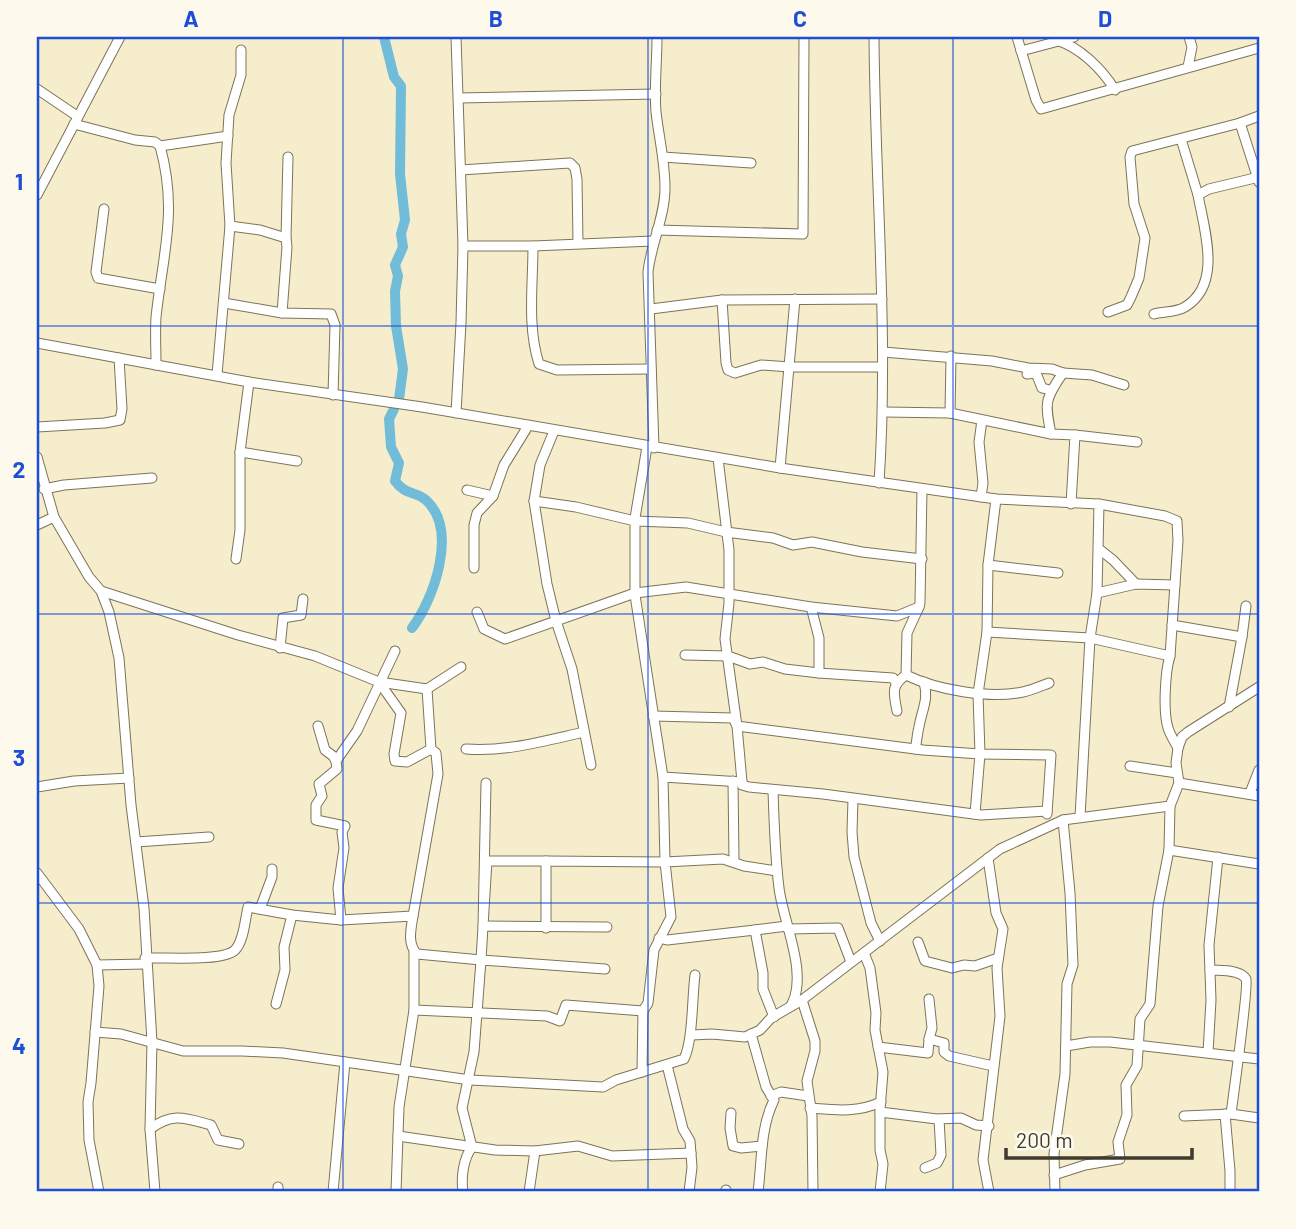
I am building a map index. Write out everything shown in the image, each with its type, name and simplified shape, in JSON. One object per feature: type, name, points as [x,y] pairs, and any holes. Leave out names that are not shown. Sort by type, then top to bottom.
[{"type":"street","points":[[37,195],[120,37]]},
{"type":"street","points":[[456,37],[463,246],[456,413]]},
{"type":"street","points":[[642,1072],[643,1011],[648,1003],[651,960],[671,916],[665,862],[663,777],[635,593],[635,521],[650,447],[651,309],[648,272],[664,198],[663,157],[656,112],[657,37]]},
{"type":"street","points":[[657,230],[803,234],[804,37]]},
{"type":"street","points":[[874,37],[884,412],[879,483]]},
{"type":"street","points":[[1017,37],[1041,109],[1259,48]]},
{"type":"street","points":[[1021,51],[1074,37]]},
{"type":"street","points":[[1188,67],[1192,47],[1189,37]]},
{"type":"street","points":[[1056,40],[1073,46],[1106,75],[1115,90]]},
{"type":"street","points":[[218,375],[230,226],[226,163],[229,115],[241,75],[241,50]]},
{"type":"street","points":[[37,89],[76,120],[135,140],[155,142],[160,146],[169,185],[170,217],[156,320],[156,365]]},
{"type":"street","points":[[459,98],[656,94]]},
{"type":"street","points":[[1108,312],[1127,305],[1139,278],[1146,238],[1134,204],[1133,150],[1259,116]]},
{"type":"street","points":[[1198,195],[1209,189],[1258,179],[1240,123]]},
{"type":"street","points":[[160,146],[228,136]]},
{"type":"street","points":[[1154,314],[1163,310],[1172,312],[1188,305],[1205,285],[1209,260],[1204,218],[1181,139]]},
{"type":"street","points":[[282,313],[287,247],[288,157]]},
{"type":"street","points":[[663,157],[751,163]]},
{"type":"street","points":[[461,170],[570,163],[575,168],[577,178],[578,243]]},
{"type":"street","points":[[104,209],[96,272],[98,278],[160,289]]},
{"type":"street","points":[[230,226],[286,238]]},
{"type":"street","points":[[463,246],[653,241]]},
{"type":"street","points":[[533,246],[532,322],[534,348],[539,364],[556,370],[651,369]]},
{"type":"street","points":[[780,468],[795,299]]},
{"type":"street","points":[[651,309],[722,300],[882,299]]},
{"type":"street","points":[[722,300],[728,370],[735,373],[761,365],[882,367]]},
{"type":"street","points":[[224,303],[282,313],[331,314],[334,319],[333,396]]},
{"type":"street","points":[[37,344],[249,382],[456,413],[780,468],[996,499],[1100,504],[1165,516],[1177,522],[1178,541],[1170,656],[1166,671],[1165,715],[1168,730],[1178,748]]},
{"type":"street","points":[[883,352],[951,356],[1052,369],[1063,373],[1092,374],[1124,384]]},
{"type":"street","points":[[950,413],[951,356]]},
{"type":"street","points":[[37,427],[120,420],[122,409],[119,358]]},
{"type":"street","points":[[1016,366],[1021,373],[1036,373],[1042,388],[1050,390]]},
{"type":"street","points":[[1051,434],[1046,420],[1050,390],[1063,373]]},
{"type":"street","points":[[236,559],[240,530],[240,452],[249,382]]},
{"type":"street","points":[[884,412],[950,413],[1051,434],[1137,442]]},
{"type":"street","points":[[981,497],[983,483],[979,442],[982,420]]},
{"type":"street","points":[[474,568],[474,526],[477,513],[493,496],[504,465],[528,426]]},
{"type":"street","points":[[554,431],[540,465],[534,501],[541,552],[556,621],[572,668],[591,765]]},
{"type":"street","points":[[1071,504],[1075,435]]},
{"type":"street","points":[[240,452],[297,461]]},
{"type":"street","points":[[37,457],[54,517],[89,577],[101,591],[109,612],[119,658],[129,778],[144,900],[152,1042],[150,1129],[155,1192]]},
{"type":"street","points":[[718,458],[729,550],[725,639],[737,726],[738,782],[734,861]]},
{"type":"street","points":[[44,489],[152,478]]},
{"type":"street","points":[[896,683],[906,675],[907,633],[919,607],[922,489]]},
{"type":"street","points":[[467,490],[493,496]]},
{"type":"street","points":[[975,814],[980,754],[978,694],[987,632],[988,565],[996,499]]},
{"type":"street","points":[[534,501],[576,507],[635,521],[688,523],[773,538],[793,545],[812,542],[862,552],[922,559]]},
{"type":"street","points":[[1080,817],[1090,638],[1097,593],[1100,504]]},
{"type":"street","points":[[37,525],[54,517]]},
{"type":"street","points":[[1098,550],[1113,560],[1136,584]]},
{"type":"street","points":[[988,565],[1058,573]]},
{"type":"street","points":[[1097,593],[1136,584],[1175,585]]},
{"type":"street","points":[[477,612],[484,629],[505,639],[635,593],[686,587],[811,607],[897,616],[919,607]]},
{"type":"street","points":[[101,591],[280,648],[315,656],[379,682],[427,689],[461,667]]},
{"type":"street","points":[[280,648],[282,619],[284,616],[301,615],[303,599]]},
{"type":"street","points":[[1229,707],[1246,606]]},
{"type":"street","points":[[811,607],[820,638],[819,673]]},
{"type":"street","points":[[1172,625],[1242,637]]},
{"type":"street","points":[[987,632],[1090,638],[1170,656]]},
{"type":"street","points":[[335,761],[358,730],[395,651]]},
{"type":"street","points":[[685,655],[728,656],[750,664],[764,662],[785,669],[893,678],[896,683],[897,711]]},
{"type":"street","points":[[906,675],[924,682],[978,694],[1023,692],[1049,683]]},
{"type":"street","points":[[379,682],[401,713],[395,761],[407,762],[431,749]]},
{"type":"street","points":[[915,749],[926,707],[924,682]]},
{"type":"street","points":[[1054,1175],[1085,1165],[1121,1159],[1118,1142],[1127,1115],[1126,1085],[1137,1066],[1140,1018],[1150,1004],[1158,906],[1169,850],[1170,806],[1179,783],[1178,748],[1182,737],[1188,732],[1259,687]]},
{"type":"street","points":[[396,1192],[399,1107],[414,1010],[414,952],[410,941],[439,768],[436,753],[431,749],[427,689]]},
{"type":"street","points":[[653,716],[733,719],[737,726]]},
{"type":"street","points":[[318,726],[325,750],[333,756],[337,769],[319,784],[322,796],[316,805],[316,820],[345,826],[342,832],[344,848],[338,888],[341,920]]},
{"type":"street","points":[[737,726],[915,749],[980,754],[1051,755],[1047,825]]},
{"type":"street","points":[[466,749],[488,751],[518,747],[584,732]]},
{"type":"street","points":[[1130,766],[1177,773]]},
{"type":"street","points":[[1179,783],[1255,795],[1259,770]]},
{"type":"street","points":[[663,777],[738,782],[749,787],[975,814],[1047,811]]},
{"type":"street","points":[[37,787],[74,781],[129,778]]},
{"type":"street","points":[[483,926],[486,783]]},
{"type":"street","points":[[773,790],[780,902],[793,947],[796,979],[795,999],[790,1007]]},
{"type":"street","points":[[853,799],[852,832],[855,857],[871,923],[880,941]]},
{"type":"street","points":[[692,1035],[745,1037],[760,1030],[1000,849],[1047,825],[1080,817],[1170,806]]},
{"type":"street","points":[[1055,1192],[1054,1154],[1065,1074],[1068,984],[1073,965],[1063,820]]},
{"type":"street","points":[[136,842],[209,837]]},
{"type":"street","points":[[1169,850],[1259,864]]},
{"type":"street","points":[[1208,1053],[1211,1021],[1209,945],[1217,857]]},
{"type":"street","points":[[988,858],[996,913],[1003,929],[998,958],[1000,1016],[983,1160],[989,1192]]},
{"type":"street","points":[[463,1192],[467,1154],[472,1147],[462,1108],[470,1080],[477,1012],[487,861],[665,862],[712,859],[777,871]]},
{"type":"street","points":[[546,928],[547,861]]},
{"type":"street","points":[[260,909],[272,877],[272,869]]},
{"type":"street","points":[[37,873],[79,929],[97,965],[99,986],[88,1102],[89,1140],[99,1192]]},
{"type":"street","points":[[97,965],[228,954],[235,950],[241,940],[248,907],[341,920],[413,916]]},
{"type":"street","points":[[276,1004],[285,970],[284,947],[292,915]]},
{"type":"street","points":[[483,926],[607,927]]},
{"type":"street","points":[[659,938],[667,940],[787,928],[838,928],[851,962]]},
{"type":"street","points":[[755,930],[763,973],[763,989],[774,1017]]},
{"type":"street","points":[[918,942],[925,961],[941,966],[975,966],[998,958]]},
{"type":"street","points":[[414,952],[420,956],[605,968]]},
{"type":"street","points":[[864,953],[870,968],[883,1072],[880,1150],[883,1164],[880,1192]]},
{"type":"street","points":[[1210,970],[1233,972],[1247,981],[1246,1004],[1228,1114],[1230,1192]]},
{"type":"street","points":[[95,1032],[121,1034],[183,1051],[256,1051],[470,1080],[603,1087],[684,1059],[692,1035],[691,1005],[695,975]]},
{"type":"street","points":[[796,979],[804,998],[815,1051],[807,1081],[813,1192]]},
{"type":"street","points":[[878,1047],[928,1053],[932,1028],[929,999]]},
{"type":"street","points":[[414,1010],[547,1016],[560,1021],[566,1005],[643,1011]]},
{"type":"street","points":[[751,1034],[763,1079],[774,1100],[768,1112],[762,1146],[758,1192]]},
{"type":"street","points":[[929,1040],[944,1043],[944,1052],[949,1056],[993,1066]]},
{"type":"street","points":[[1066,1046],[1090,1042],[1137,1045],[1259,1059]]},
{"type":"street","points":[[333,1192],[345,1062]]},
{"type":"street","points":[[667,1065],[683,1129],[690,1141],[689,1192]]},
{"type":"street","points":[[771,1096],[781,1092],[808,1096]]},
{"type":"street","points":[[810,1108],[843,1112],[881,1107],[939,1119],[961,1118],[976,1125],[989,1126]]},
{"type":"street","points":[[731,1113],[733,1146],[762,1146]]},
{"type":"street","points":[[1184,1116],[1228,1114],[1259,1118]]},
{"type":"street","points":[[150,1129],[160,1122],[177,1117],[211,1125],[218,1140],[239,1144]]},
{"type":"street","points":[[925,1168],[937,1163],[941,1155],[939,1119]]},
{"type":"street","points":[[398,1136],[472,1147],[535,1151],[578,1146],[612,1156],[691,1153]]},
{"type":"street","points":[[529,1192],[535,1151]]},
{"type":"waterway","points":[[384,37],[394,77],[401,86],[400,174],[405,220],[401,234],[403,247],[395,265],[398,276],[395,291],[396,326],[403,369],[399,399]]},
{"type":"waterway","points":[[394,409],[389,419],[391,447],[399,463],[395,481],[427,501],[436,514],[441,529],[442,547],[435,583],[412,628]]}]
